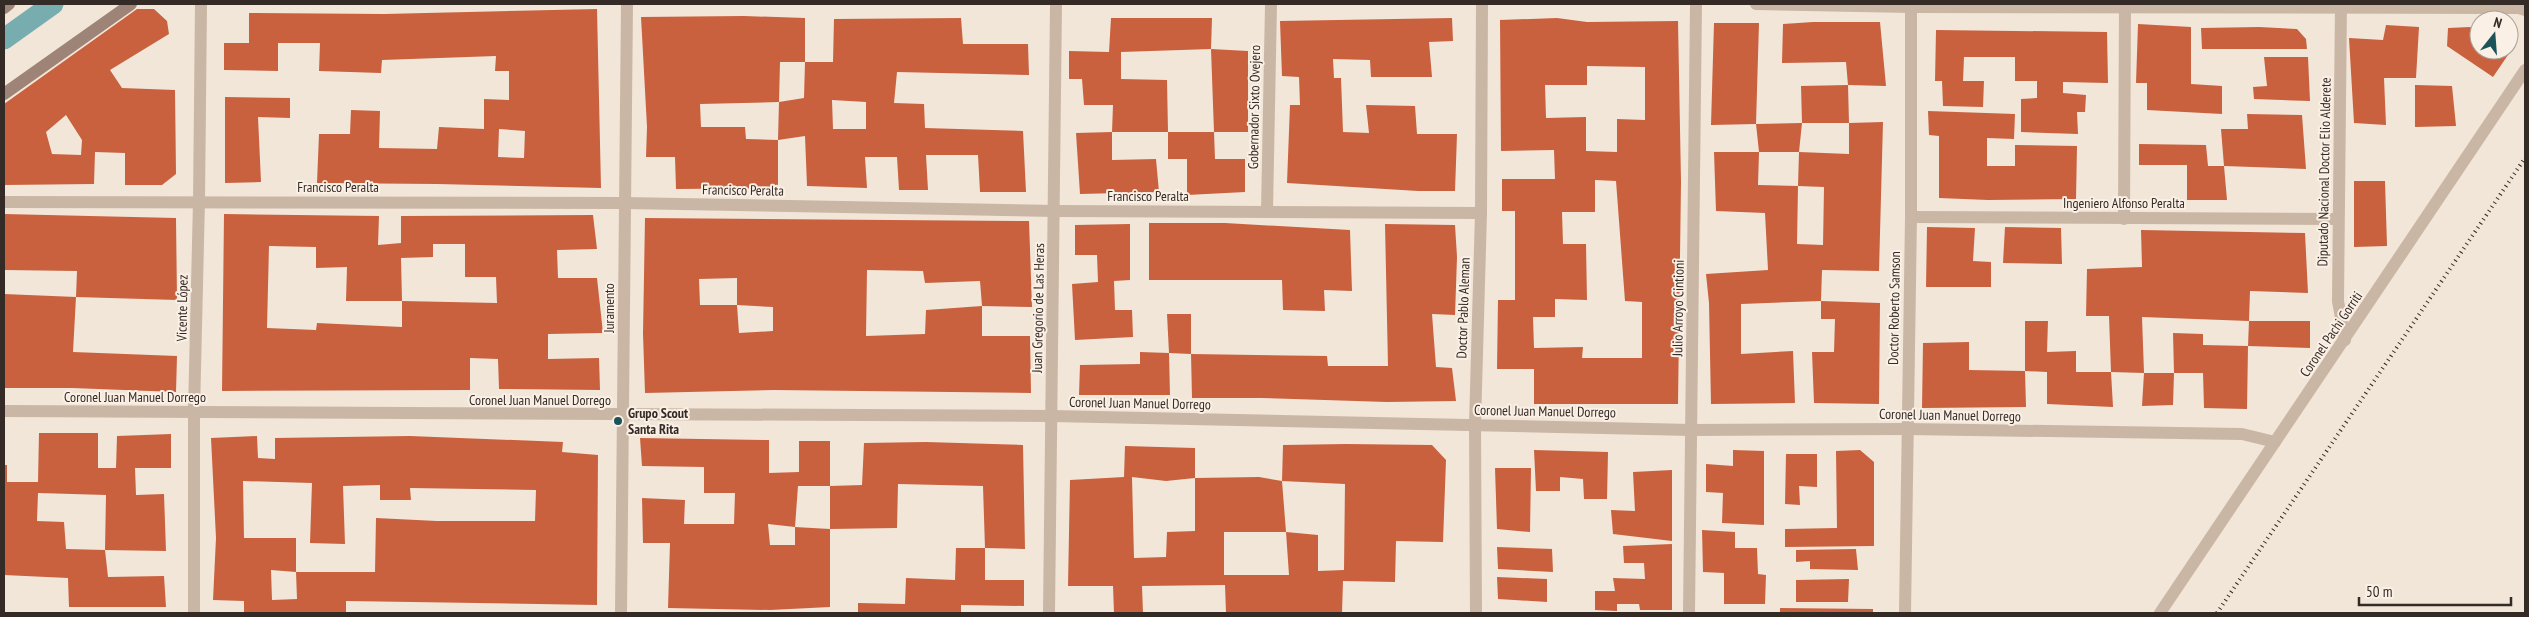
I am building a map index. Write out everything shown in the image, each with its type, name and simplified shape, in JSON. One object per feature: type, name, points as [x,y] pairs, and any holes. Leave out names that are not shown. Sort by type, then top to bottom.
[{"type":"main road","points":[[4,8],[9,4]]},
{"type":"main road","points":[[4,94],[131,4]]},
{"type":"street","name":"Vicente López","points":[[194,613],[194,412],[201,4]]},
{"type":"street","name":"Juramento","points":[[622,613],[627,4]]},
{"type":"street","name":"Juan Gregorio de Las Heras","points":[[1049,613],[1056,4]]},
{"type":"street","name":"Gobernador Sixto Ovejero","points":[[1267,211],[1271,4]]},
{"type":"street","name":"Doctor Pablo Aleman","points":[[1476,613],[1474,424],[1481,213],[1482,4]]},
{"type":"street","name":"Julio Arroyo Cintioni","points":[[1689,613],[1696,4]]},
{"type":"street","points":[[1756,4],[2341,6],[2519,8],[2525,10]]},
{"type":"street","name":"Doctor Roberto Samson","points":[[1905,613],[1911,217],[1911,5]]},
{"type":"street","points":[[2124,218],[2125,5]]},
{"type":"street","name":"Diputado Nacional Doctor Elio Alderete","points":[[2341,6],[2338,301],[2345,340]]},
{"type":"street","name":"Coronel Pachi Gorriti","points":[[2160,613],[2525,70]]},
{"type":"street","name":"Francisco Peralta","points":[[4,202],[625,203],[1055,211],[1481,213]]},
{"type":"street","name":"Ingeniero Alfonso Peralta","points":[[1911,217],[2338,219]]},
{"type":"street","name":"Coronel Juan Manuel Dorrego","points":[[4,411],[1052,416],[1692,430],[1907,429],[2242,434],[2275,442]]},
{"type":"building","points":[[137,9],[154,9],[167,21],[169,34],[110,70],[122,88],[175,90],[176,174],[162,185],[125,185],[125,153],[95,152],[94,184],[4,185],[4,104]],"holes":[[[66,115],[82,140],[81,155],[52,154],[46,132]]]},
{"type":"building","points":[[597,9],[601,188],[317,183],[319,134],[350,134],[351,110],[380,111],[379,148],[437,149],[439,127],[484,129],[484,99],[509,100],[509,71],[495,71],[496,56],[382,60],[381,73],[319,71],[320,43],[278,43],[278,71],[224,70],[224,43],[249,43],[249,13],[384,14]],"holes":[[[499,129],[525,131],[524,158],[498,157]]]},
{"type":"building","points":[[744,16],[805,18],[805,62],[780,62],[779,102],[700,104],[701,127],[745,127],[746,139],[778,140],[778,188],[676,189],[675,157],[646,157],[647,127],[641,17]]},
{"type":"building","points":[[961,18],[963,44],[1028,44],[1029,75],[897,72],[894,103],[924,104],[925,128],[1023,131],[1026,192],[980,192],[978,155],[926,155],[928,190],[899,190],[897,157],[865,157],[867,188],[807,186],[805,136],[778,140],[779,102],[804,98],[805,62],[833,62],[834,19]],"holes":[[[832,100],[866,102],[866,129],[833,129]]]},
{"type":"building","points":[[1111,18],[1212,18],[1211,49],[1121,52],[1121,79],[1167,80],[1168,132],[1112,132],[1113,105],[1084,105],[1082,79],[1069,79],[1069,51],[1109,52]]},
{"type":"building","points":[[1452,18],[1453,41],[1429,42],[1432,77],[1371,77],[1370,60],[1333,59],[1334,78],[1341,78],[1343,132],[1369,133],[1366,105],[1415,106],[1417,134],[1457,134],[1455,191],[1418,191],[1287,183],[1290,105],[1300,105],[1299,77],[1282,76],[1280,21]]},
{"type":"building","points":[[1557,18],[1587,22],[1678,21],[1681,182],[1678,404],[1534,404],[1534,369],[1497,369],[1498,300],[1515,300],[1515,211],[1502,211],[1502,179],[1555,179],[1554,150],[1501,151],[1500,20]],"holes":[[[1587,66],[1645,67],[1645,120],[1617,119],[1617,152],[1586,151],[1586,117],[1546,118],[1545,85],[1587,85]],[[1595,180],[1616,181],[1625,301],[1642,302],[1642,358],[1582,358],[1583,347],[1534,348],[1533,317],[1555,317],[1555,299],[1587,300],[1586,244],[1563,244],[1562,212],[1595,212]]]},
{"type":"building","points":[[1880,22],[1886,86],[1848,85],[1846,62],[1782,63],[1783,24]]},
{"type":"building","points":[[1714,23],[1759,23],[1756,124],[1711,125]]},
{"type":"building","points":[[2138,24],[2191,27],[2191,84],[2222,86],[2222,114],[2147,110],[2147,83],[2136,83]]},
{"type":"building","points":[[2386,25],[2419,27],[2416,78],[2384,78],[2386,125],[2354,123],[2349,38],[2383,40]]},
{"type":"building","points":[[2259,27],[2297,29],[2306,39],[2307,49],[2202,49],[2201,28]]},
{"type":"building","points":[[2469,27],[2469,60],[2505,60],[2493,77],[2447,46],[2448,28]]},
{"type":"building","points":[[1936,30],[2107,32],[2108,83],[2063,82],[2063,93],[2086,95],[2085,112],[2077,112],[2078,134],[2021,132],[2021,99],[2037,98],[2037,81],[2015,81],[2015,57],[1964,57],[1963,81],[1984,81],[1983,107],[1943,106],[1942,81],[1935,81]]},
{"type":"building","points":[[1211,49],[1248,51],[1248,132],[1214,132]]},
{"type":"building","points":[[2264,57],[2308,57],[2310,101],[2254,99],[2253,87],[2267,86]]},
{"type":"building","points":[[1848,85],[1849,123],[1802,123],[1801,86]]},
{"type":"building","points":[[2415,85],[2452,86],[2456,126],[2415,127]]},
{"type":"building","points":[[225,97],[290,98],[290,118],[258,117],[261,182],[225,183]]},
{"type":"building","points":[[1928,111],[2015,114],[2014,139],[1987,138],[1987,166],[2015,166],[2015,145],[2077,146],[2076,199],[1988,200],[1939,198],[1939,136],[1929,135]]},
{"type":"building","points":[[2247,114],[2302,115],[2306,169],[2224,166],[2221,129],[2248,129]]},
{"type":"building","points":[[1883,122],[1879,271],[1822,270],[1821,301],[1741,304],[1741,354],[1793,351],[1795,403],[1711,404],[1709,303],[1706,274],[1768,270],[1765,213],[1716,211],[1714,152],[1759,152],[1758,185],[1798,186],[1799,152],[1849,154],[1849,123]],"holes":[[[1798,186],[1824,187],[1823,245],[1797,244]]]},
{"type":"building","points":[[1802,123],[1799,152],[1759,152],[1756,124]]},
{"type":"building","points":[[1112,132],[1112,160],[1156,159],[1159,192],[1080,194],[1076,133]]},
{"type":"building","points":[[1168,132],[1214,132],[1215,159],[1245,159],[1245,192],[1187,195],[1187,159],[1168,159]]},
{"type":"building","points":[[2139,144],[2206,145],[2208,166],[2224,166],[2227,200],[2187,200],[2187,165],[2139,165]]},
{"type":"building","points":[[2354,181],[2385,181],[2387,246],[2354,247]]},
{"type":"building","points":[[4,214],[176,218],[177,300],[76,297],[77,271],[4,270]]},
{"type":"building","points":[[224,214],[379,216],[378,245],[401,243],[401,216],[593,215],[597,249],[557,250],[558,278],[597,278],[603,333],[548,334],[548,359],[599,358],[600,390],[499,389],[498,359],[470,358],[470,390],[222,391]],"holes":[[[433,244],[465,244],[465,277],[496,277],[497,303],[402,301],[401,258],[433,257]],[[269,246],[316,247],[316,268],[347,267],[346,301],[402,301],[402,327],[317,323],[316,330],[267,328]]]},
{"type":"building","points":[[645,218],[1029,221],[1032,307],[982,306],[982,336],[1030,336],[1031,393],[774,390],[645,393],[643,334]],"holes":[[[867,270],[923,271],[925,283],[980,281],[982,306],[926,310],[925,334],[866,336]],[[737,278],[737,305],[700,305],[699,279]],[[737,305],[773,307],[773,331],[739,333]]]},
{"type":"building","points":[[1149,223],[1225,223],[1350,230],[1352,291],[1324,290],[1325,311],[1283,310],[1282,280],[1149,280]]},
{"type":"building","points":[[1130,224],[1130,280],[1114,281],[1115,310],[1132,310],[1133,337],[1075,340],[1072,284],[1098,282],[1097,255],[1075,255],[1075,225]]},
{"type":"building","points":[[1385,224],[1455,225],[1457,257],[1455,315],[1432,314],[1436,367],[1452,368],[1456,401],[1387,402],[1192,398],[1191,354],[1327,356],[1328,366],[1388,366]]},
{"type":"building","points":[[1927,227],[1975,228],[1973,261],[1991,262],[1991,287],[1926,287]]},
{"type":"building","points":[[2005,227],[2061,228],[2062,264],[2003,263]]},
{"type":"building","points":[[2141,230],[2305,233],[2308,293],[2250,291],[2249,321],[2142,317],[2144,373],[2111,372],[2109,316],[2086,316],[2087,269],[2142,267]]},
{"type":"building","points":[[4,294],[76,297],[73,352],[177,356],[176,392],[72,388],[4,388]]},
{"type":"building","points":[[1821,301],[1880,303],[1879,404],[1814,403],[1812,352],[1834,352],[1835,319],[1821,319]]},
{"type":"building","points":[[1167,314],[1191,314],[1191,354],[1169,353]]},
{"type":"building","points":[[2025,321],[2048,321],[2047,352],[2076,351],[2076,372],[2111,372],[2113,407],[2047,404],[2047,372],[2025,371]]},
{"type":"building","points":[[2249,321],[2310,321],[2310,348],[2248,346]]},
{"type":"building","points":[[2173,333],[2203,334],[2203,345],[2248,346],[2247,409],[2204,408],[2203,373],[2174,373]]},
{"type":"building","points":[[1969,342],[1969,370],[2025,371],[2026,407],[1922,408],[1923,343]]},
{"type":"building","points":[[1140,352],[1169,353],[1170,395],[1079,395],[1080,365],[1140,364]]},
{"type":"building","points":[[2144,373],[2174,373],[2173,405],[2142,406]]},
{"type":"building","points":[[39,433],[98,433],[98,468],[116,468],[117,436],[171,434],[171,468],[135,468],[136,495],[164,494],[166,551],[105,550],[108,577],[164,576],[166,607],[69,607],[68,578],[4,575],[4,465],[7,465],[7,482],[38,482]],"holes":[[[38,493],[106,495],[105,550],[66,549],[64,522],[37,521]]]},
{"type":"building","points":[[257,436],[258,458],[275,459],[275,438],[410,436],[563,442],[562,452],[598,455],[597,605],[346,601],[346,613],[244,613],[244,601],[213,600],[216,538],[211,438]],"holes":[[[243,481],[312,483],[310,543],[345,544],[343,486],[380,485],[380,500],[411,500],[410,488],[536,490],[535,521],[437,521],[376,518],[375,572],[296,572],[296,538],[244,538]],[[271,570],[296,572],[297,599],[272,600]]]},
{"type":"building","points":[[640,438],[769,440],[769,473],[799,472],[799,441],[830,441],[830,486],[798,486],[795,527],[830,529],[830,607],[770,610],[668,608],[670,543],[643,543],[642,498],[685,500],[684,524],[734,524],[735,493],[704,493],[704,467],[642,466]],"holes":[[[768,524],[795,527],[795,545],[770,545]]]},
{"type":"building","points":[[926,442],[1023,445],[1025,549],[985,548],[983,486],[898,484],[897,528],[830,529],[830,486],[862,485],[864,443]]},
{"type":"building","points":[[1283,445],[1432,445],[1446,460],[1443,542],[1396,541],[1395,582],[1343,581],[1342,613],[1226,613],[1225,585],[1142,586],[1143,613],[1114,613],[1113,586],[1068,586],[1070,480],[1124,477],[1125,446],[1195,448],[1195,478],[1259,477],[1282,481]],"holes":[[[1132,477],[1166,481],[1195,478],[1195,531],[1167,532],[1166,557],[1134,558]],[[1282,481],[1345,484],[1344,570],[1318,571],[1318,535],[1286,532]],[[1224,532],[1286,532],[1289,575],[1224,575]]]},
{"type":"building","points":[[1534,450],[1608,452],[1607,499],[1584,499],[1583,479],[1560,477],[1560,491],[1536,491]]},
{"type":"building","points":[[1733,450],[1764,451],[1764,525],[1722,523],[1723,493],[1706,492],[1706,464],[1733,466]]},
{"type":"building","points":[[1860,450],[1874,462],[1874,546],[1785,547],[1785,529],[1837,528],[1836,451]]},
{"type":"building","points":[[1786,454],[1817,454],[1817,487],[1799,486],[1800,505],[1785,504]]},
{"type":"building","points":[[1495,468],[1531,468],[1530,532],[1497,529]]},
{"type":"building","points":[[1672,470],[1672,541],[1613,534],[1611,510],[1635,511],[1633,472]]},
{"type":"building","points":[[1702,530],[1735,532],[1735,548],[1757,548],[1758,574],[1766,575],[1765,604],[1724,604],[1724,573],[1703,572]]},
{"type":"building","points":[[1672,544],[1672,610],[1640,610],[1639,604],[1617,604],[1617,611],[1595,610],[1595,591],[1615,591],[1613,578],[1645,579],[1644,563],[1624,563],[1623,546]]},
{"type":"building","points":[[1497,547],[1552,549],[1553,572],[1498,569]]},
{"type":"building","points":[[956,548],[985,548],[985,580],[1024,580],[1024,606],[961,605],[961,613],[858,613],[858,603],[905,604],[906,578],[955,580]]},
{"type":"building","points":[[1856,549],[1858,570],[1810,569],[1810,561],[1796,562],[1796,550]]},
{"type":"building","points":[[1497,577],[1547,579],[1547,602],[1498,599]]},
{"type":"building","points":[[1849,579],[1848,602],[1796,602],[1796,580]]},
{"type":"building","points":[[1780,608],[1873,609],[1873,613],[1780,613]]},
{"type":"waterway","points":[[4,39],[53,4]]},
{"type":"railway","points":[[2217,613],[2525,158]]},
{"type":"place","name":"Grupo Scout Santa Rita","points":[[618,421]]}]
